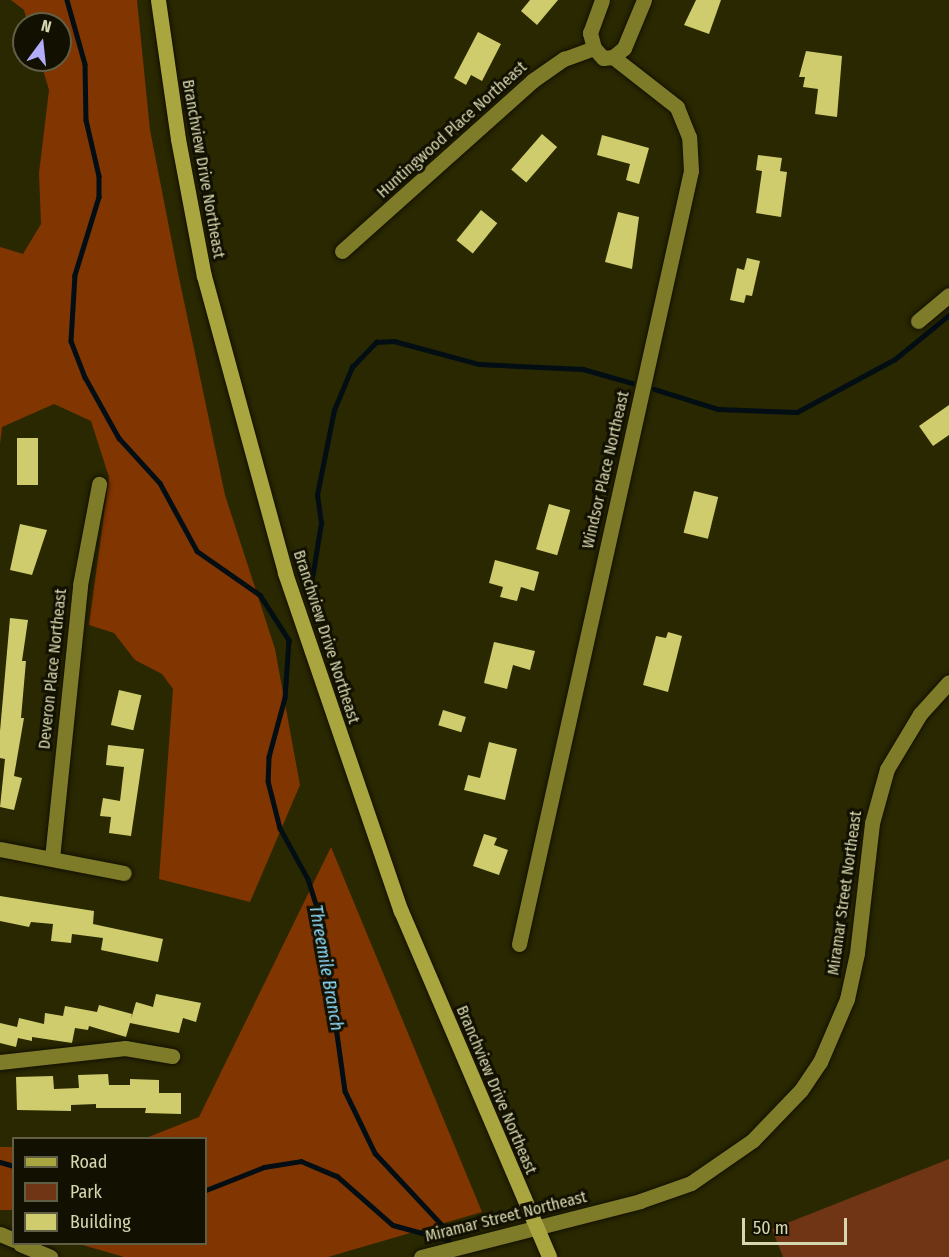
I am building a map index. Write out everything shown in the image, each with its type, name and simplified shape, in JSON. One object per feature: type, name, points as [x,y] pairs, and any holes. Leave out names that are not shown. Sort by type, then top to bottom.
[{"type":"main road","name":"Branchview Drive Northeast","points":[[158,0],[178,139],[204,276],[285,573],[335,726],[401,911],[549,1257]]},
{"type":"street","points":[[594,48],[590,33],[602,0]]},
{"type":"street","points":[[613,57],[624,48],[644,0]]},
{"type":"street","name":"Windsor Place Northeast","points":[[519,944],[691,171],[689,137],[677,107],[613,57],[603,58],[594,48]]},
{"type":"street","name":"Huntingwood Place Northeast","points":[[342,252],[532,81],[564,59],[594,48]]},
{"type":"street","points":[[918,321],[949,295]]},
{"type":"street","name":"Deveron Place Northeast","points":[[52,858],[80,585],[99,484]]},
{"type":"street","name":"Miramar Street Northeast","points":[[421,1257],[640,1201],[692,1183],[753,1140],[801,1090],[820,1062],[847,999],[857,953],[872,823],[887,769],[920,714],[949,682]]},
{"type":"street","points":[[0,849],[124,873]]},
{"type":"street","points":[[0,1062],[125,1048],[172,1056]]},
{"type":"street","points":[[22,1245],[50,1257]]},
{"type":"green space","points":[[949,1159],[949,1257],[783,1257],[772,1229]]},
{"type":"shaded area","points":[[11,0],[137,0],[150,130],[178,273],[225,495],[275,649],[300,785],[250,902],[159,879],[173,689],[162,674],[135,660],[114,633],[89,625],[109,477],[91,421],[54,404],[2,427],[0,444],[0,247],[23,254],[41,224],[39,173],[49,90],[44,72],[72,72],[72,12],[25,12]]},
{"type":"shaded area","points":[[331,847],[482,1212],[328,1257],[124,1257],[82,1245],[207,1245],[207,1137],[149,1137],[199,1117]]},
{"type":"shaded area","points":[[0,1147],[12,1147],[12,1210],[0,1210]]},
{"type":"building","points":[[530,0],[558,0],[537,25],[521,11]]},
{"type":"building","points":[[696,0],[721,0],[709,34],[684,25]]},
{"type":"building","points":[[478,32],[501,44],[482,81],[471,75],[466,85],[454,78]]},
{"type":"building","points":[[806,51],[842,56],[837,117],[815,114],[818,89],[803,87],[805,77],[799,77]]},
{"type":"building","points":[[542,134],[557,147],[526,183],[511,169]]},
{"type":"building","points":[[602,135],[649,148],[639,184],[626,180],[630,164],[597,155]]},
{"type":"building","points":[[758,155],[782,158],[780,171],[787,172],[781,217],[756,213],[762,171],[756,170]]},
{"type":"building","points":[[481,210],[497,223],[473,254],[456,240]]},
{"type":"building","points":[[618,212],[639,217],[632,269],[605,262]]},
{"type":"building","points":[[747,258],[760,261],[752,296],[746,295],[744,303],[730,300],[737,268],[744,270]]},
{"type":"building","points":[[949,405],[949,435],[933,446],[919,426]]},
{"type":"building","points":[[17,438],[38,438],[38,485],[17,485]]},
{"type":"building","points":[[694,491],[718,497],[708,539],[684,533]]},
{"type":"building","points":[[549,504],[570,510],[557,555],[536,549]]},
{"type":"building","points":[[20,524],[47,530],[32,575],[10,570]]},
{"type":"building","points":[[495,560],[539,572],[534,591],[521,587],[517,601],[500,597],[503,587],[489,583]]},
{"type":"building","points":[[10,618],[28,620],[22,661],[26,661],[21,718],[24,718],[14,776],[22,778],[14,810],[0,807],[5,759],[0,758],[0,731]]},
{"type":"building","points":[[668,632],[682,636],[668,692],[643,685],[656,636],[666,638]]},
{"type":"building","points":[[494,642],[535,651],[530,670],[513,665],[507,689],[484,683]]},
{"type":"building","points":[[119,690],[141,695],[133,730],[111,725]]},
{"type":"building","points":[[443,710],[466,717],[461,732],[438,725]]},
{"type":"building","points":[[489,742],[517,749],[505,800],[464,790],[468,775],[480,778]]},
{"type":"building","points":[[108,745],[144,749],[131,836],[109,833],[111,817],[100,816],[103,798],[120,801],[124,767],[106,765]]},
{"type":"building","points":[[484,834],[497,838],[494,845],[508,850],[499,875],[473,866]]},
{"type":"building","points":[[0,896],[94,911],[93,924],[163,939],[158,962],[101,950],[103,938],[72,934],[71,943],[51,941],[53,924],[31,922],[29,927],[0,921]]},
{"type":"building","points":[[156,994],[201,1003],[196,1022],[183,1018],[179,1033],[130,1023],[126,1037],[89,1026],[88,1030],[75,1028],[72,1043],[32,1037],[32,1041],[18,1038],[16,1047],[0,1043],[0,1023],[17,1027],[19,1018],[44,1024],[45,1013],[63,1016],[65,1006],[97,1012],[99,1005],[132,1014],[131,1019],[136,1002],[153,1007]]},
{"type":"building","points":[[108,1074],[109,1085],[130,1085],[130,1079],[159,1080],[159,1093],[181,1093],[181,1114],[145,1113],[146,1108],[96,1108],[96,1104],[71,1105],[71,1111],[17,1110],[16,1077],[53,1076],[54,1089],[79,1088],[78,1075]]},
{"type":"waterway","name":"Threemile Branch","points":[[67,0],[85,64],[86,120],[99,176],[99,197],[75,275],[71,341],[85,377],[119,438],[160,483],[197,551],[260,595],[289,640],[285,698],[269,757],[268,781],[280,828],[308,879],[321,920],[345,1091],[375,1153],[445,1228],[449,1241]]},
{"type":"waterway","points":[[654,389],[718,409],[797,412],[895,359],[949,315]]},
{"type":"waterway","points":[[312,578],[321,523],[317,495],[334,410],[352,367],[376,342],[394,341],[479,364],[583,369],[632,383]]},
{"type":"waterway","points":[[207,1190],[264,1167],[301,1161],[337,1176],[393,1225],[448,1240]]},
{"type":"waterway","points":[[0,1162],[12,1165]]}]
